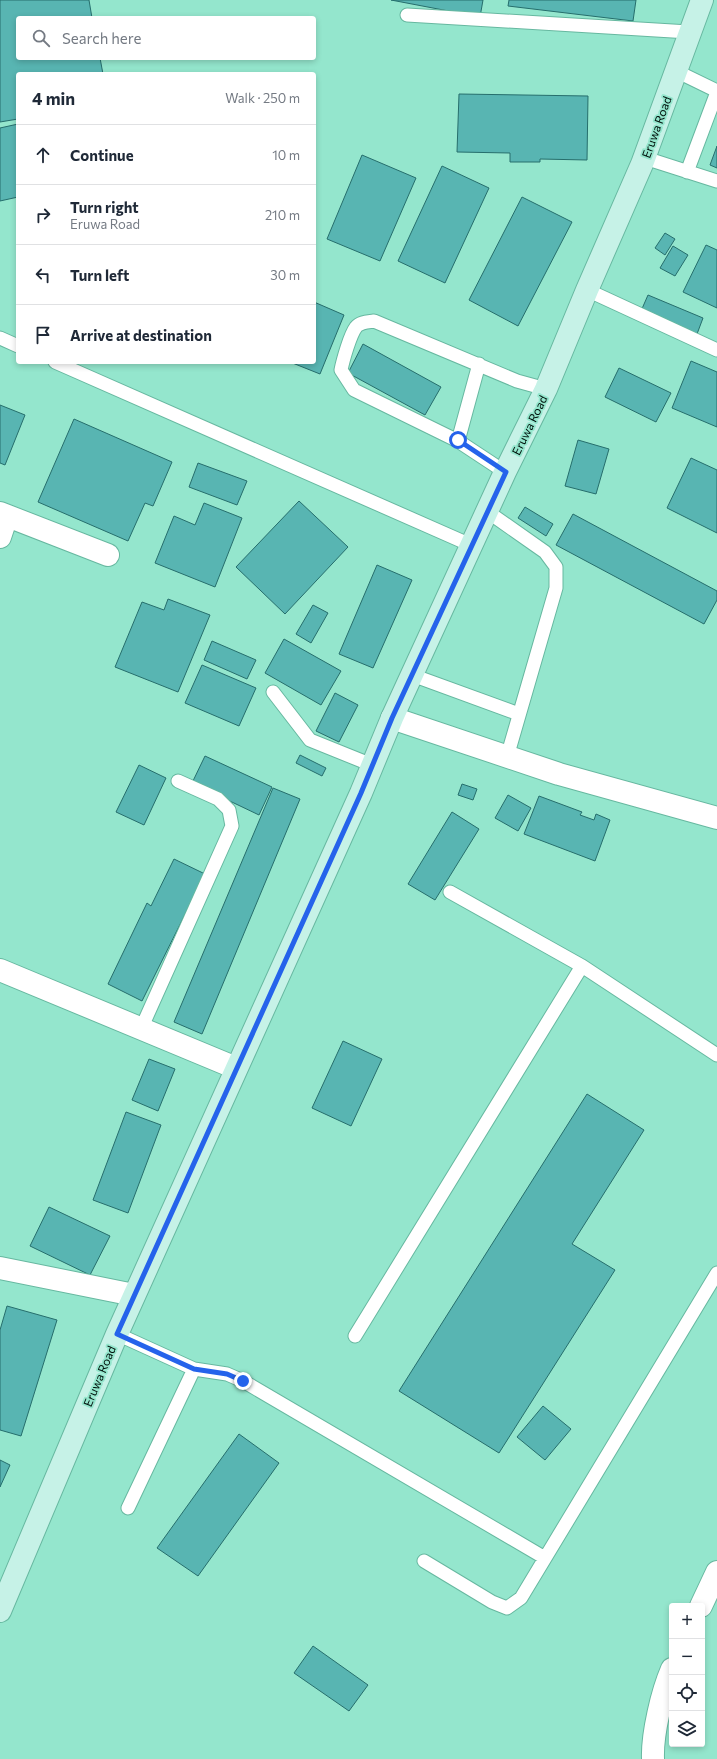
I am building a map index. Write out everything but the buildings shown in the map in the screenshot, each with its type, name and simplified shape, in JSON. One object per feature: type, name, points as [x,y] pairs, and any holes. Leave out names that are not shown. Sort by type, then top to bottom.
[{"type":"main road","name":"Eruwa Road","points":[[0,1611],[134,1295],[372,766],[392,718],[546,389],[587,290],[645,158],[702,0]]},
{"type":"street","points":[[0,537],[4,515],[108,555]]},
{"type":"street","points":[[392,718],[559,774],[717,818]]},
{"type":"street","points":[[0,970],[236,1068]]},
{"type":"street","points":[[0,1268],[134,1295]]},
{"type":"street","points":[[702,1603],[717,1572]]},
{"type":"street","points":[[653,1759],[653,1748],[666,1683],[669,1675]]},
{"type":"lane","points":[[406,14],[690,32]]},
{"type":"lane","points":[[676,71],[717,91],[687,172]]},
{"type":"lane","points":[[645,158],[717,181]]},
{"type":"lane","points":[[587,290],[717,350]]},
{"type":"lane","points":[[506,472],[458,440],[354,390],[341,370],[343,359],[356,327],[364,322],[374,320],[517,381],[546,389]]},
{"type":"lane","points":[[0,338],[16,345]]},
{"type":"lane","points":[[60,364],[472,546]]},
{"type":"lane","points":[[458,440],[478,364]]},
{"type":"lane","points":[[488,512],[545,552],[556,567],[556,588],[507,757]]},
{"type":"lane","points":[[412,675],[520,714]]},
{"type":"lane","points":[[273,692],[310,740],[372,766]]},
{"type":"lane","points":[[141,1029],[232,826],[229,810],[218,799],[178,781]]},
{"type":"lane","points":[[450,892],[582,966],[717,1055]]},
{"type":"lane","points":[[355,1336],[582,966]]},
{"type":"lane","points":[[424,1562],[492,1602],[507,1608],[521,1598],[717,1273]]},
{"type":"lane","points":[[117,1334],[194,1369],[227,1374],[243,1381],[545,1558]]},
{"type":"lane","points":[[128,1508],[194,1369]]},
{"type":"route","points":[[243,1381],[227,1374],[194,1369],[117,1334],[361,793],[392,718],[506,472],[458,440]]}]
